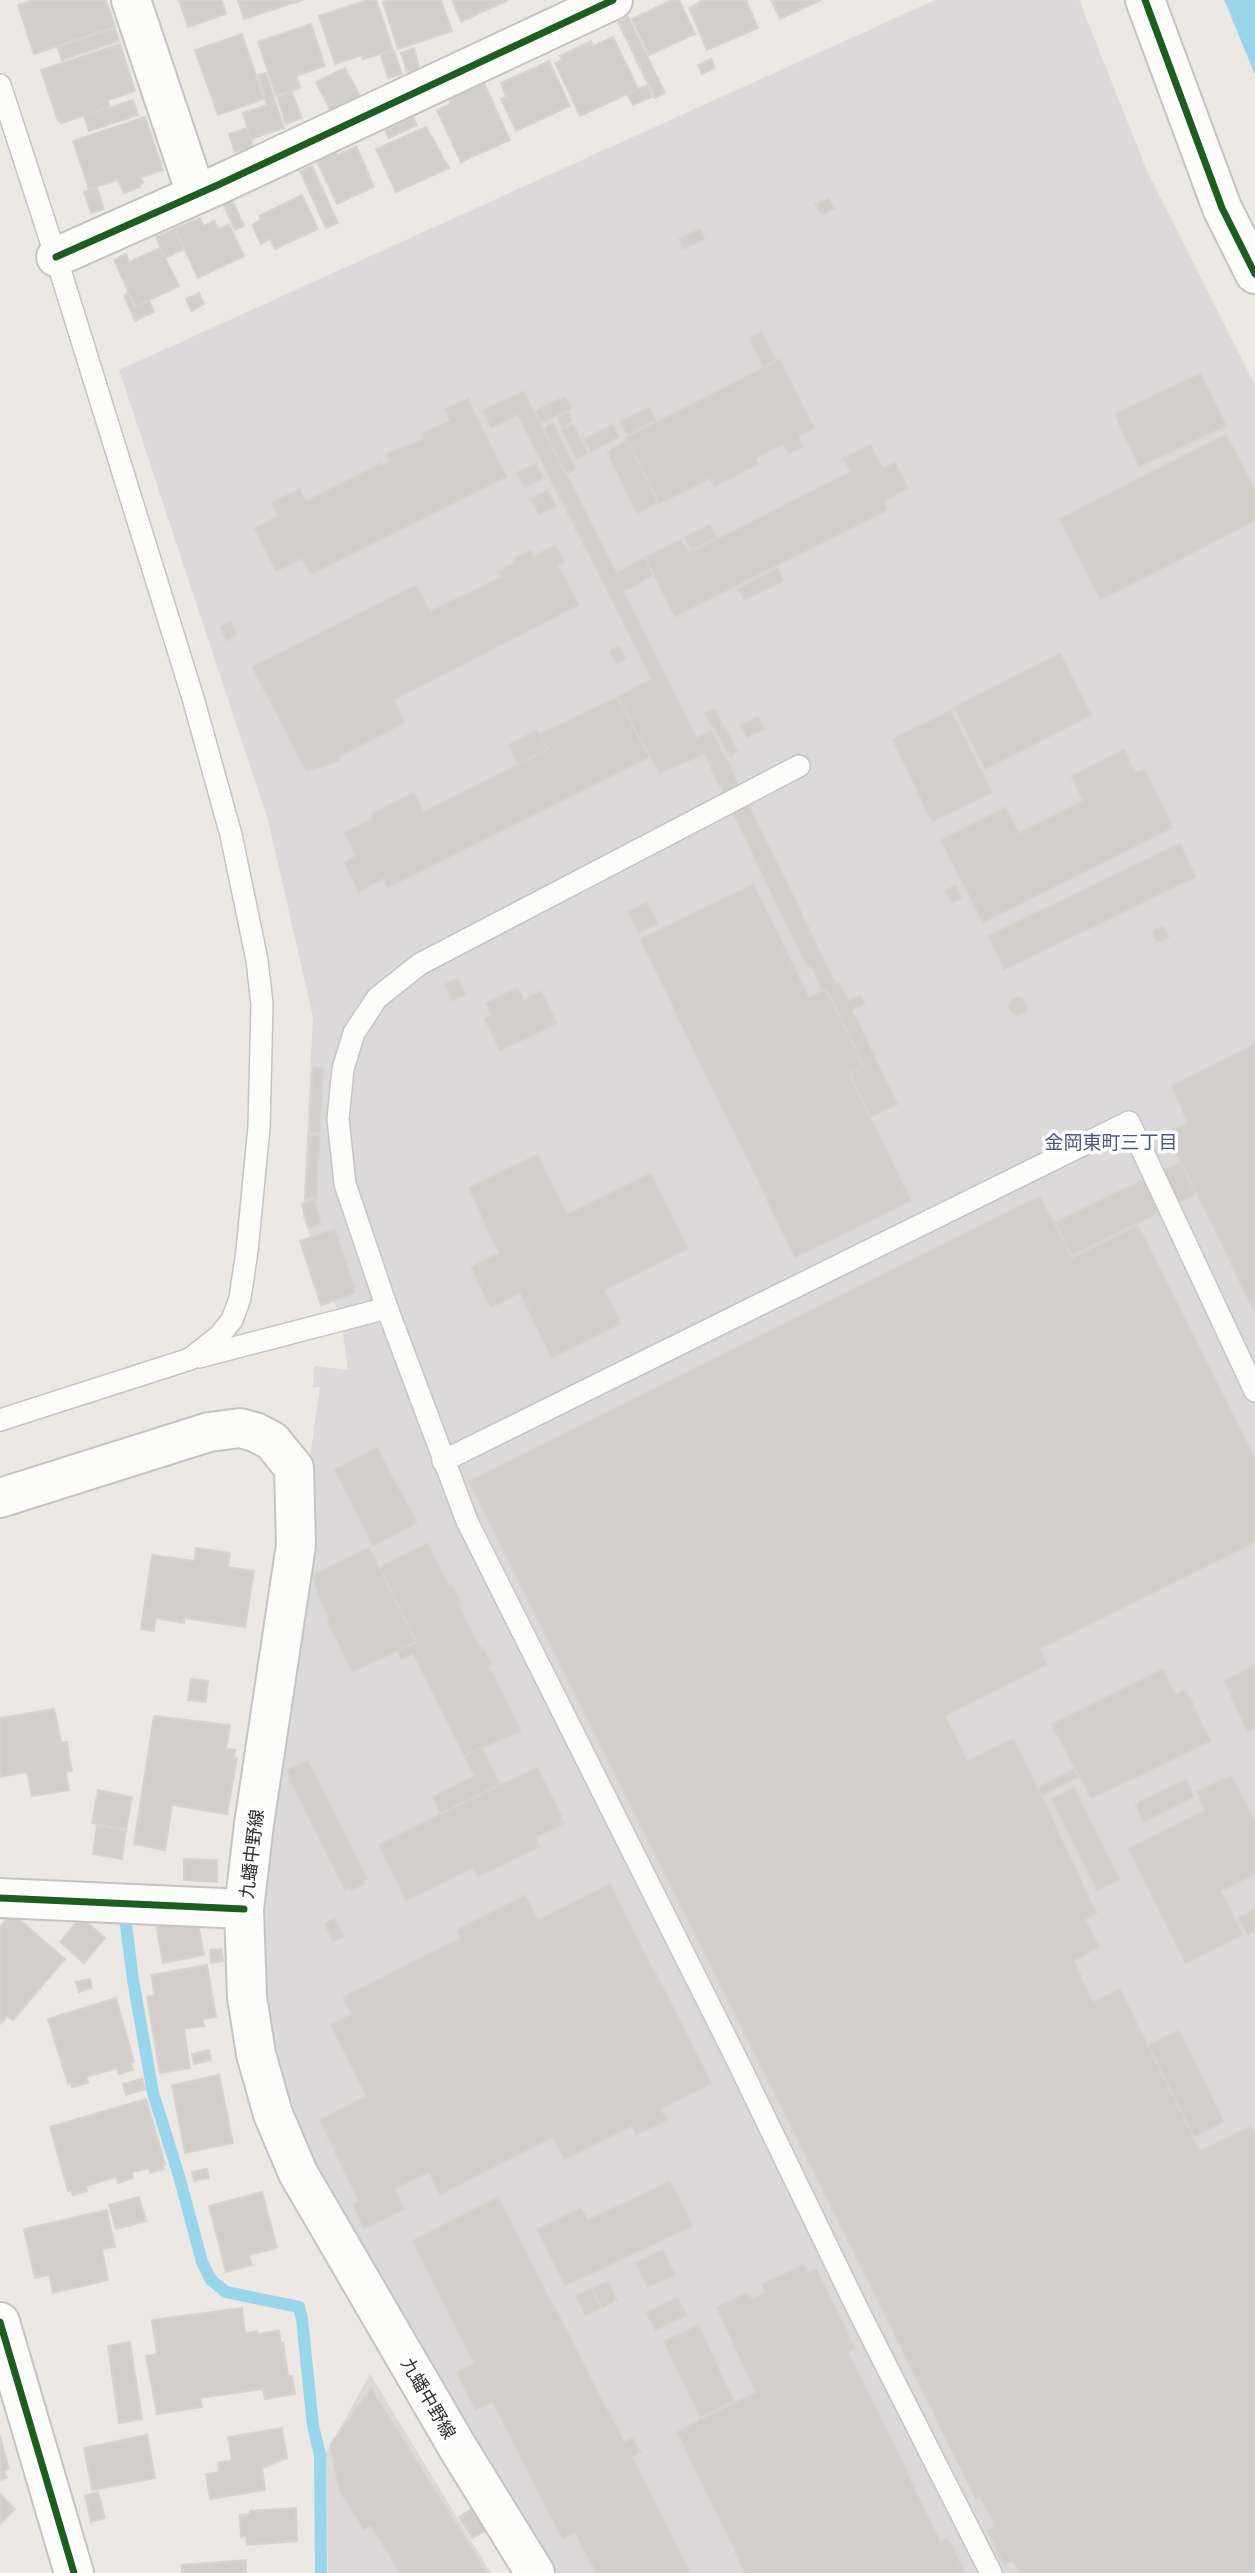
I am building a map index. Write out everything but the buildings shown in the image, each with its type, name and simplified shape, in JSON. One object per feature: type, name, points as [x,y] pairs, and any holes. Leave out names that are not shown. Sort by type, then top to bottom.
[{"type":"street","points":[[131,0],[196,194]]},
{"type":"street","points":[[56,257],[613,0]]},
{"type":"street","points":[[1145,0],[1222,208],[1255,274]]},
{"type":"street","name":"九蟠中野線","points":[[0,1498],[209,1432],[240,1428],[272,1441],[295,1468],[296,1545],[254,1824],[244,1909],[247,1997],[256,2054],[273,2114],[298,2173],[458,2448],[535,2573]]},
{"type":"street","points":[[0,1898],[244,1909]]},
{"type":"street","points":[[0,2322],[74,2573]]},
{"type":"lane","points":[[0,85],[200,723],[231,835],[258,971],[262,1004],[259,1127],[240,1297],[232,1320],[219,1336],[190,1359]]},
{"type":"lane","points":[[799,766],[420,964],[377,998],[354,1033],[343,1069],[338,1119],[345,1184],[387,1308],[467,1521],[991,2573]]},
{"type":"lane","points":[[443,1461],[1129,1122],[1255,1391]]},
{"type":"lane","points":[[0,1420],[190,1359],[387,1308]]},
{"type":"shaded area","points":[[935,0],[1079,0],[1147,171],[1255,385],[1255,2573],[552,2573],[299,2145],[273,2066],[258,1944],[309,1464],[320,1387],[313,1387],[314,1366],[348,1370],[341,1320],[303,1217],[313,1017],[268,820],[119,370]]},
{"type":"shaded area","points":[[370,2374],[491,2573],[328,2573],[326,2453]]},
{"type":"water","points":[[1224,0],[1255,0],[1255,75],[1226,4]]},
{"type":"waterway","points":[[124,1909],[133,1980],[153,2093],[202,2262],[211,2280],[226,2292],[299,2307],[313,2426],[320,2455],[321,2573]]},
{"type":"cycle path","points":[[56,257],[220,184],[613,0]]},
{"type":"cycle path","points":[[1145,0],[1222,208],[1255,274]]},
{"type":"cycle path","points":[[0,1898],[244,1909]]},
{"type":"cycle path","points":[[0,2322],[74,2573]]},
{"type":"district","name":"金岡東町三丁目","points":[[1111,1142]]}]
